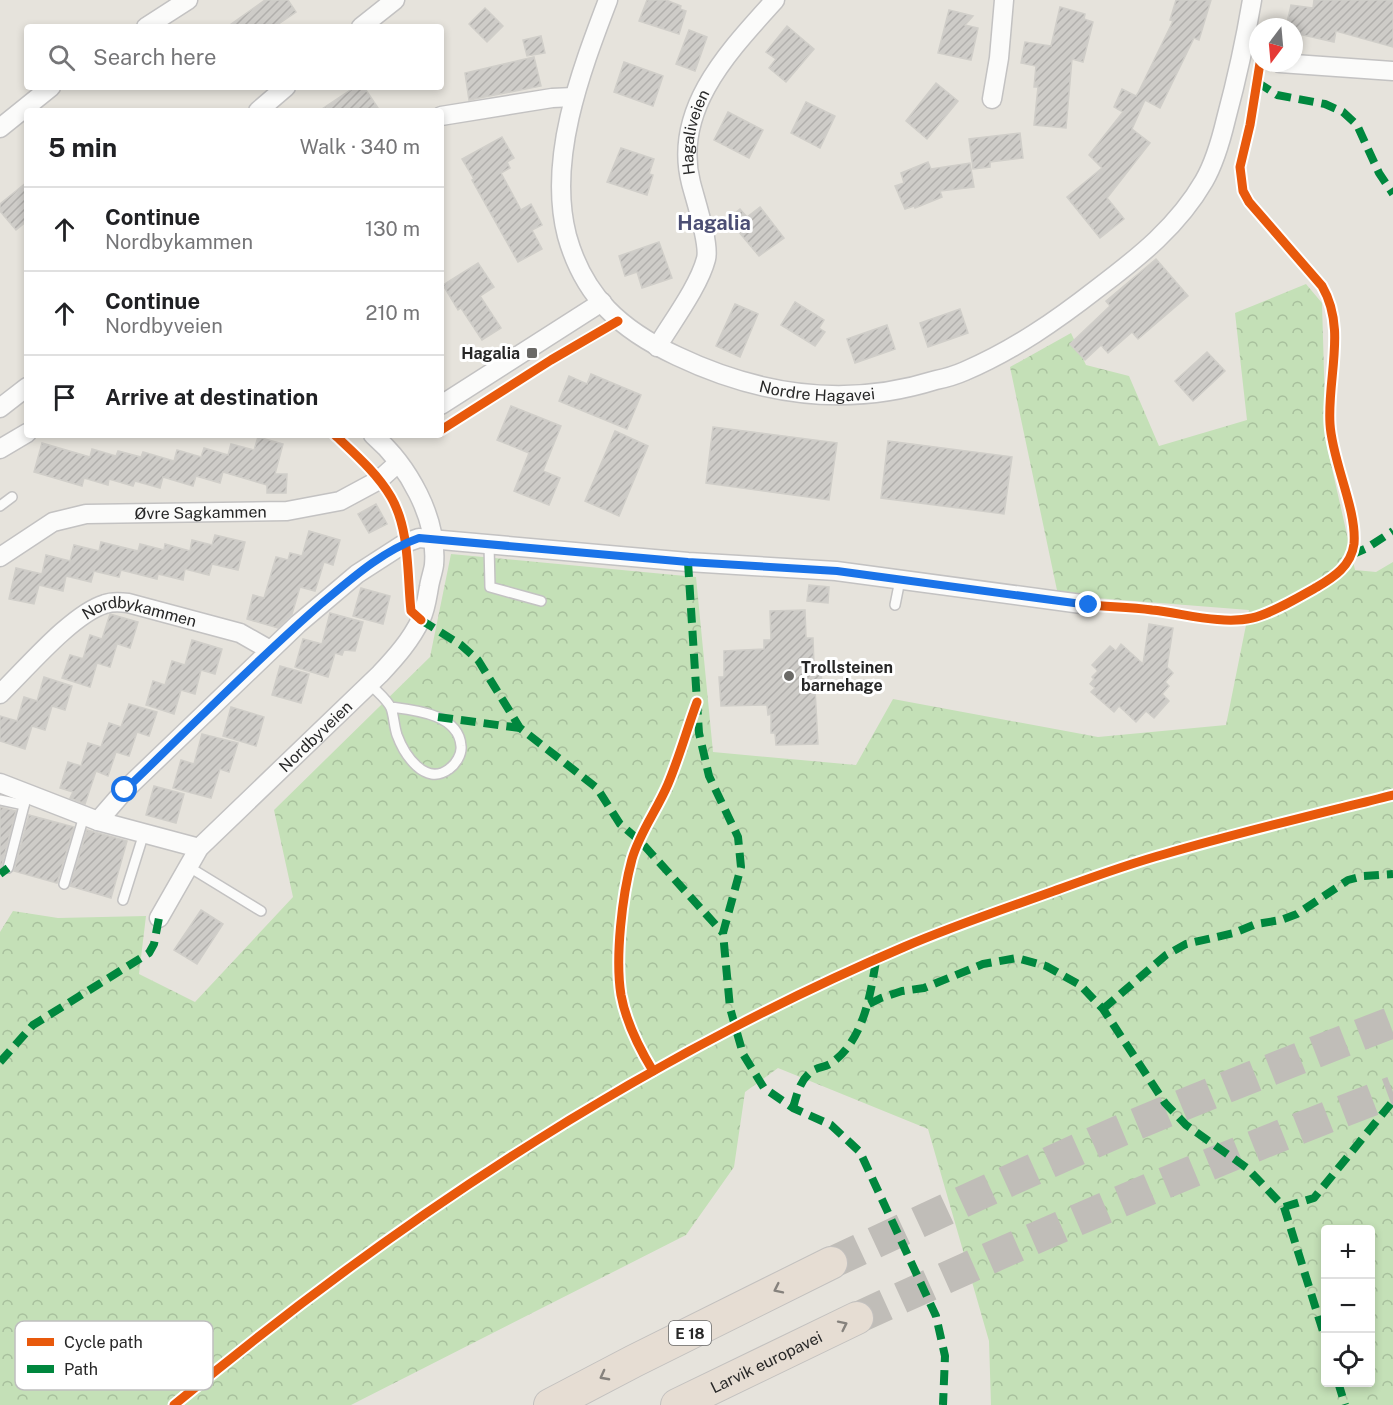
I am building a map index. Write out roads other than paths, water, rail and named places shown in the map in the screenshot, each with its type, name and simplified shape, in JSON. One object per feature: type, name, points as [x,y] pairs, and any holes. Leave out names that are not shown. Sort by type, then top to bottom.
[{"type":"highway","name":"E 18","points":[[550,1405],[634,1360],[831,1263]]},
{"type":"highway","name":"Larvik europavei","points":[[676,1405],[857,1318]]},
{"type":"street","points":[[151,24],[188,0]]},
{"type":"street","points":[[365,24],[395,0]]},
{"type":"street","name":"Nordre Hagavei","points":[[608,0],[573,97],[564,155],[561,192],[567,234],[580,272],[618,321],[657,346],[698,366],[736,380],[789,393],[844,397],[906,390],[964,372],[1049,326],[1155,243],[1183,214],[1206,179],[1249,63]]},
{"type":"street","name":"Hagaliveien","points":[[657,346],[696,281],[707,257],[703,227],[688,170],[687,152],[690,126],[699,101],[712,76],[735,44],[776,0]]},
{"type":"street","points":[[992,99],[1004,0]]},
{"type":"street","name":"Nordre Hagavei","points":[[1251,18],[1252,0]]},
{"type":"street","points":[[1303,65],[1393,71]]},
{"type":"street","points":[[25,108],[47,90]]},
{"type":"street","points":[[262,108],[282,90]]},
{"type":"street","points":[[444,116],[552,98],[573,97]]},
{"type":"street","points":[[0,128],[24,109]]},
{"type":"street","points":[[444,403],[602,302]]},
{"type":"street","points":[[0,408],[24,389]]},
{"type":"street","points":[[0,449],[24,435]]},
{"type":"street","name":"Nordbyveien","points":[[159,918],[200,848],[370,684],[403,649],[421,620],[427,603],[434,564],[429,520],[414,487],[384,438]]},
{"type":"street","name":"Øvre Sagkammen","points":[[0,557],[53,522],[86,514],[287,511],[340,501],[380,480],[398,463]]},
{"type":"street","points":[[91,818],[125,790],[270,650],[357,574],[405,543],[419,538],[688,562],[837,571],[1089,605]]},
{"type":"street","name":"Nordbykammen","points":[[0,694],[78,618],[106,604],[116,602],[129,603],[240,633],[270,650]]},
{"type":"street","points":[[0,783],[26,799],[200,848]]},
{"type":"lane","points":[[0,506],[12,497]]},
{"type":"lane","points":[[489,545],[490,586],[541,601]]},
{"type":"lane","points":[[895,605],[900,580]]},
{"type":"lane","points":[[370,684],[391,707],[396,733],[404,750],[417,768],[428,773],[439,774],[449,769],[458,760],[461,749],[460,739],[453,728],[438,717],[421,711],[391,707]]},
{"type":"lane","points":[[0,800],[26,799],[8,868]]},
{"type":"lane","points":[[64,884],[91,818]]},
{"type":"lane","points":[[123,900],[144,833]]},
{"type":"lane","points":[[189,867],[261,911]]},
{"type":"tunnel","points":[[831,1263],[1115,1133],[1393,1022]]},
{"type":"tunnel","points":[[857,1318],[1123,1200],[1393,1092]]},
{"type":"place","name":"Hagalia","points":[[532,353]]},
{"type":"place","name":"Trollsteinen barnehage","points":[[789,676]]},
{"type":"district","name":"Hagalia","points":[[714,223]]}]
